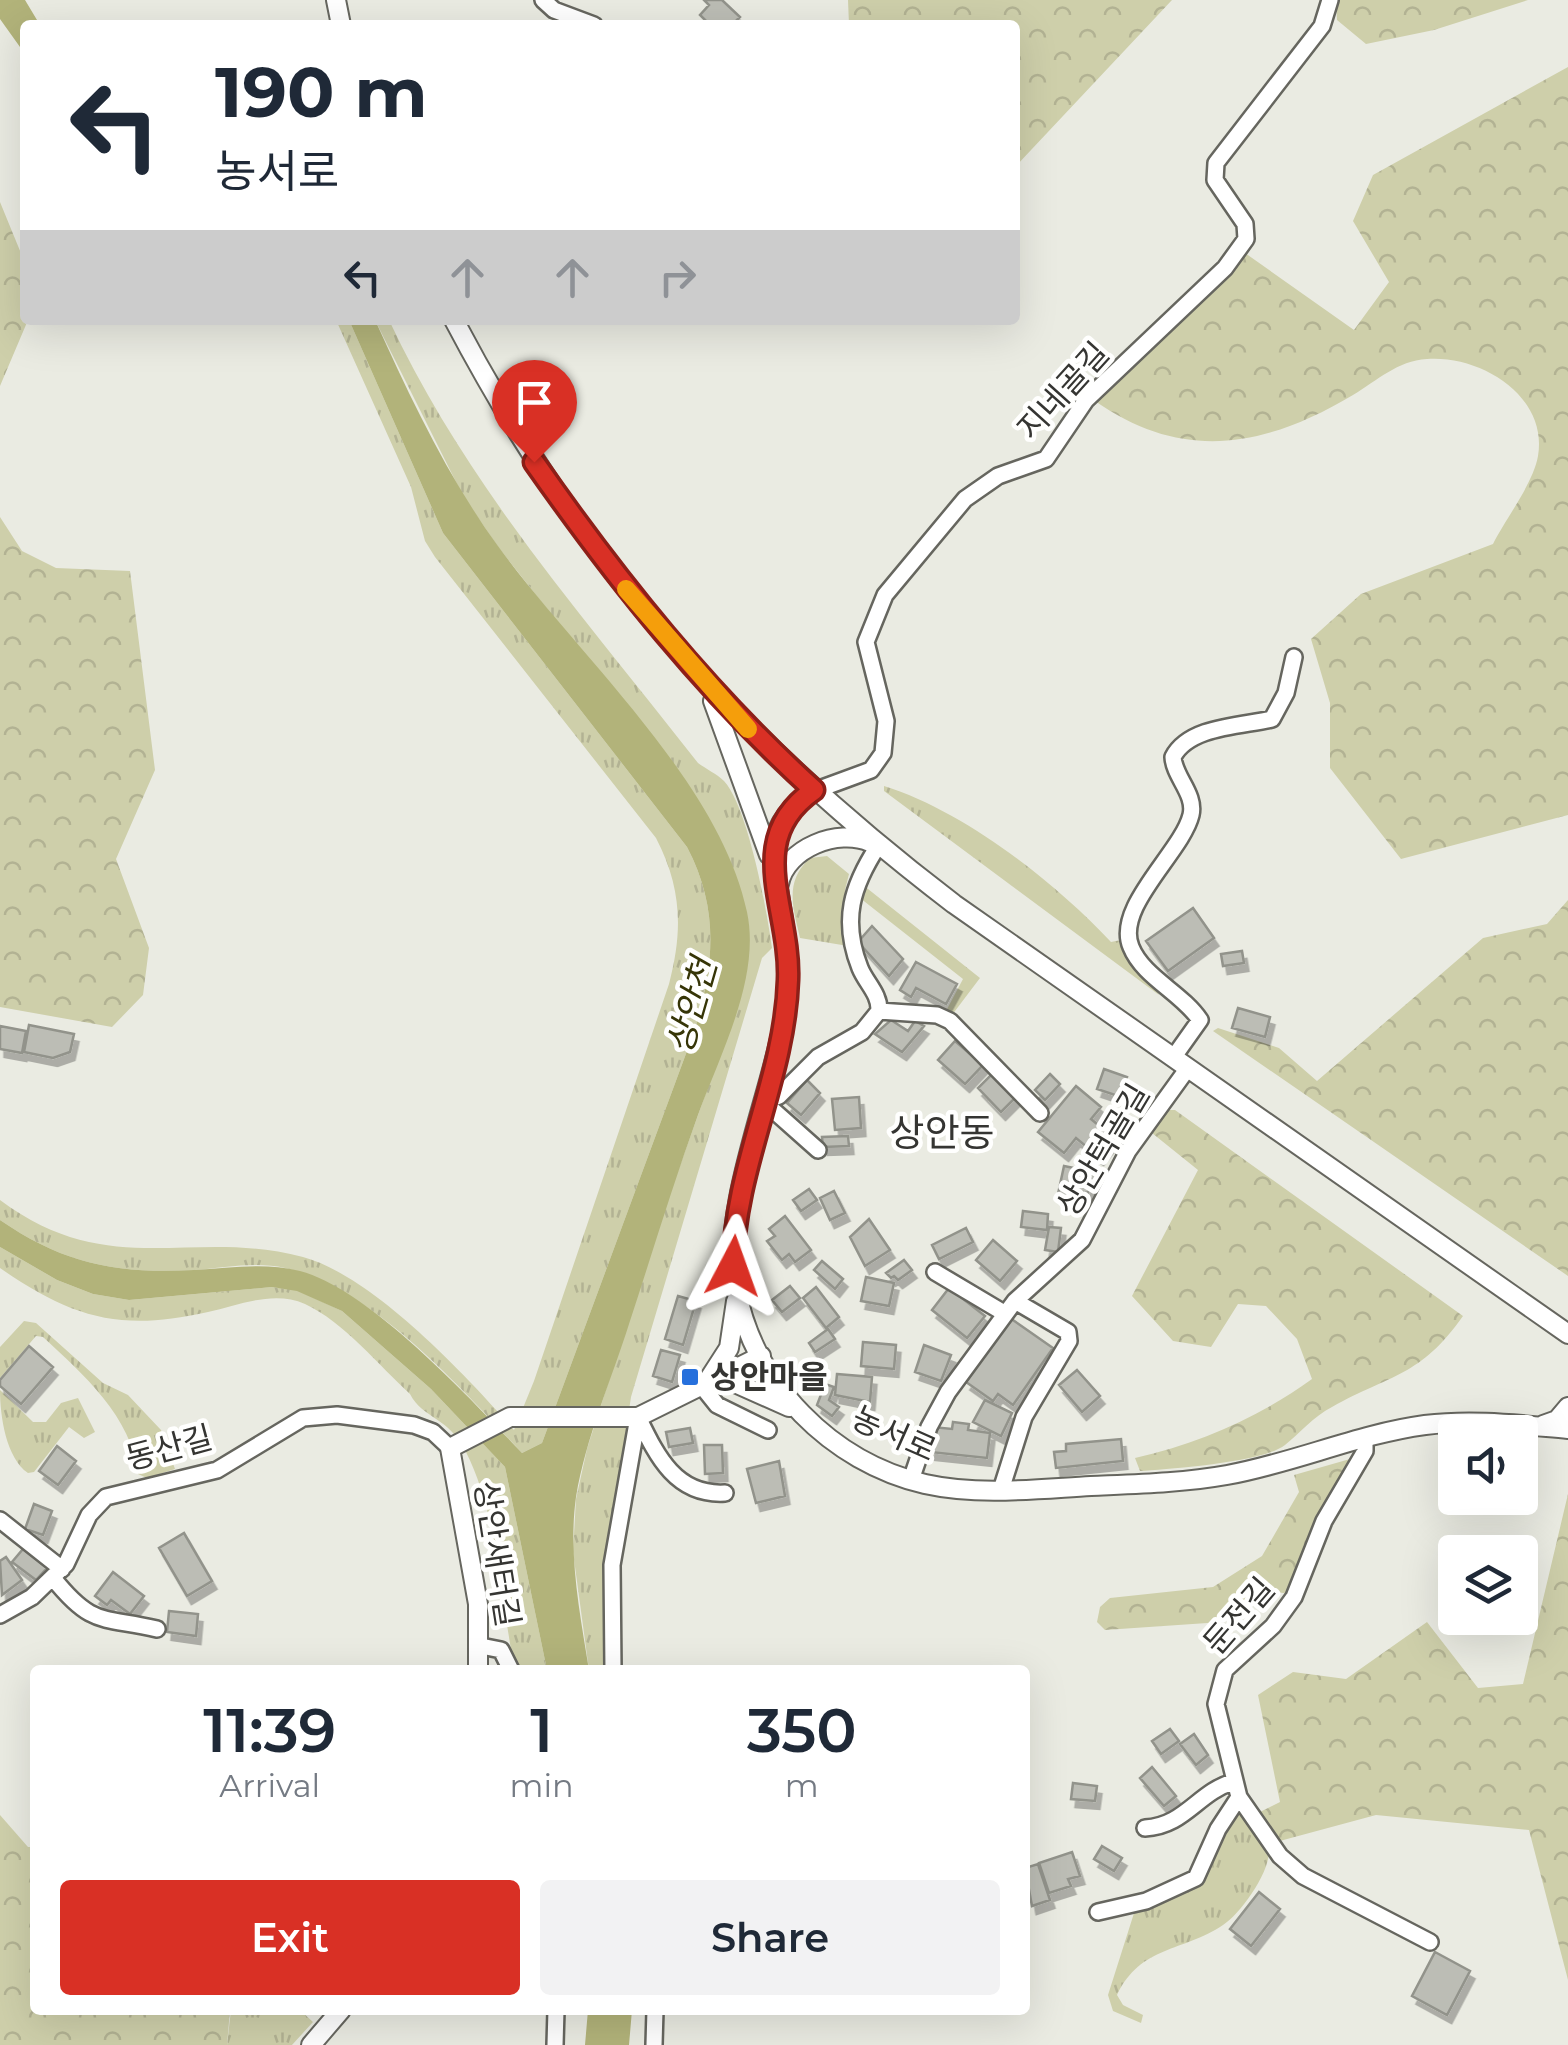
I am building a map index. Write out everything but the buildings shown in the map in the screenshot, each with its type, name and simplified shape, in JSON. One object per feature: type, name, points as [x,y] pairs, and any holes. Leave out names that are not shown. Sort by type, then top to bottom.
[{"type":"street","points":[[543,0],[554,10],[581,20]]},
{"type":"street","name":"지네골길","points":[[814,790],[871,770],[883,754],[886,721],[866,642],[876,611],[917,554],[977,488],[1046,458],[1086,400],[1207,286],[1242,247],[1246,224],[1215,180],[1216,163],[1322,26],[1330,0]]},
{"type":"street","points":[[457,325],[534,462],[600,556],[700,679],[814,790],[878,846],[1568,1334]]},
{"type":"street","name":"상안턱골길","points":[[911,1480],[938,1407],[1009,1307],[1082,1240],[1200,1020],[1144,965],[1133,952],[1128,936],[1140,899],[1191,815],[1189,797],[1172,757],[1185,742],[1272,719],[1291,680],[1294,657]]},
{"type":"street","points":[[700,679],[717,708],[775,871]]},
{"type":"street","name":"농서로","points":[[814,790],[782,821],[772,850],[788,947],[788,999],[736,1218],[736,1290],[761,1356],[800,1414],[857,1457],[911,1480],[954,1488],[1001,1490],[1228,1474],[1365,1439],[1438,1426]]},
{"type":"street","points":[[779,895],[784,868],[802,852],[842,836],[858,837],[878,846]]},
{"type":"street","points":[[818,1150],[764,1102],[779,1096],[818,1058],[862,1032],[879,1011],[877,997],[860,968],[851,922],[853,888],[878,846]]},
{"type":"street","points":[[879,1011],[936,1015],[950,1021],[1040,1112]]},
{"type":"street","points":[[934,1272],[1009,1307],[1060,1325],[1068,1332],[1068,1342],[1024,1417],[1001,1490]]},
{"type":"street","points":[[703,1384],[729,1348],[736,1290]]},
{"type":"street","points":[[1546,1319],[1568,1345]]},
{"type":"street","points":[[454,1446],[512,1419],[632,1418],[761,1356]]},
{"type":"street","points":[[703,1384],[736,1382],[800,1414]]},
{"type":"street","points":[[703,1384],[718,1405],[768,1430]]},
{"type":"street","points":[[1538,1427],[1557,1420],[1568,1407]]},
{"type":"street","name":"동산길","points":[[0,1615],[58,1574],[76,1550],[89,1515],[106,1497],[217,1470],[302,1418],[337,1415],[414,1425],[454,1446]]},
{"type":"street","points":[[632,1418],[665,1470],[702,1491],[725,1492]]},
{"type":"street","points":[[612,1665],[612,1565],[632,1418]]},
{"type":"street","name":"농서로","points":[[1538,1427],[1568,1431]]},
{"type":"street","name":"둔전길","points":[[1365,1439],[1365,1451],[1324,1521],[1294,1597],[1272,1626],[1235,1659],[1219,1681],[1216,1704],[1236,1789],[1291,1867],[1430,1942]]},
{"type":"street","name":"상안새터길","points":[[454,1446],[478,1604],[479,1665]]},
{"type":"street","points":[[0,1520],[58,1574],[92,1615],[118,1625],[158,1628]]},
{"type":"street","points":[[481,1646],[501,1650],[508,1665]]},
{"type":"street","points":[[1098,1912],[1146,1901],[1196,1878],[1236,1789],[1215,1789],[1171,1824],[1144,1828]]},
{"type":"street","points":[[311,2045],[336,2015]]},
{"type":"street","points":[[555,2045],[556,2015]]},
{"type":"street","points":[[654,2015],[654,2045]]},
{"type":"green space","points":[[848,0],[1172,0],[1020,162],[1020,20],[849,20]]},
{"type":"green space","points":[[1336,0],[1528,0],[1434,30],[1366,44],[1337,20]]},
{"type":"green space","points":[[1568,67],[1568,815],[1401,859],[1330,768],[1330,703],[1311,639],[1361,594],[1493,544],[1525,489],[1538,456],[1538,434],[1522,398],[1506,383],[1469,364],[1427,359],[1397,367],[1321,413],[1288,427],[1224,441],[1160,434],[1095,401],[1212,292],[1245,253],[1354,330],[1389,282],[1353,221],[1373,175]]},
{"type":"green space","points":[[0,202],[20,251],[20,325],[26,325],[0,386]]},
{"type":"green space","points":[[338,325],[351,325],[443,533],[687,847],[698,870],[709,916],[709,961],[694,1032],[542,1443],[522,1453],[414,1344],[351,1297],[318,1279],[263,1265],[166,1271],[116,1268],[46,1247],[0,1220],[0,1200],[40,1225],[78,1239],[151,1248],[262,1249],[303,1257],[330,1268],[359,1284],[417,1330],[514,1430],[669,984],[677,946],[678,910],[671,874],[656,838],[435,557],[425,541],[411,487]]},
{"type":"green space","points":[[378,325],[392,325],[455,440],[571,603],[698,763],[721,778],[733,794],[755,860],[772,948],[762,958],[631,1397],[606,1563],[608,1665],[588,1665],[573,1552],[576,1499],[587,1449],[660,1221],[735,1012],[749,945],[693,794],[499,548],[463,496]]},
{"type":"green space","points":[[0,517],[22,551],[56,568],[130,571],[155,770],[116,859],[149,948],[143,995],[112,1027],[0,1007]]},
{"type":"green space","points":[[884,786],[945,812],[1035,872],[1111,942],[1121,940],[1159,995],[884,791]]},
{"type":"green space","points":[[827,856],[849,874],[845,890],[848,946],[800,938],[793,895],[796,876],[810,858]]},
{"type":"green space","points":[[863,885],[980,978],[952,1015],[946,1011],[963,979],[860,898]]},
{"type":"green space","points":[[1568,900],[1568,1276],[1213,1031],[1218,1028],[1279,1048],[1317,1081],[1483,938],[1547,924]]},
{"type":"green space","points":[[1169,1110],[1175,1110],[1463,1316],[1418,1363],[1325,1411],[1274,1451],[1216,1464],[1140,1471],[1135,1458],[1228,1428],[1312,1379],[1297,1339],[1266,1306],[1238,1304],[1211,1347],[1173,1341],[1132,1296],[1198,1170],[1152,1133]]},
{"type":"green space","points":[[0,1247],[57,1280],[93,1294],[129,1300],[272,1287],[297,1290],[342,1311],[431,1389],[505,1467],[546,1665],[514,1665],[485,1504],[459,1440],[333,1322],[305,1304],[281,1298],[177,1318],[122,1320],[74,1309],[0,1268]]},
{"type":"green space","points":[[24,1321],[36,1323],[103,1383],[128,1395],[161,1430],[175,1469],[147,1478],[138,1474],[134,1453],[116,1415],[43,1337],[36,1336],[0,1378],[0,1347]]},
{"type":"green space","points":[[0,1390],[33,1422],[46,1422],[61,1403],[78,1398],[95,1432],[84,1438],[69,1427],[34,1472],[28,1473],[9,1447]]},
{"type":"green space","points":[[1350,1459],[1289,1594],[1271,1591],[1222,1622],[1105,1630],[1097,1622],[1100,1607],[1110,1598],[1213,1587],[1262,1556],[1299,1492],[1294,1475]]},
{"type":"green space","points":[[1568,1494],[1568,1980],[1529,1830],[1376,1815],[1276,1842],[1256,1814],[1280,1802],[1258,1695],[1293,1672],[1346,1679],[1427,1622],[1478,1688],[1523,1684],[1535,1635],[1538,1635]]},
{"type":"green space","points":[[1236,1808],[1243,1809],[1268,1848],[1266,1867],[1254,1890],[1223,1925],[1151,1958],[1127,1979],[1117,1995],[1123,2005],[1143,2015],[1141,2023],[1113,2011],[1108,1995],[1135,1910],[1199,1882]]},
{"type":"green space","points":[[0,1815],[30,1847],[30,2015],[230,2015],[227,2045],[0,2045]]},
{"type":"green space","points":[[230,2015],[305,2015],[313,2022],[292,2045],[227,2045]]},
{"type":"shaded area","points":[[0,0],[25,0],[37,20],[20,20],[20,47],[0,19]]},
{"type":"shaded area","points":[[351,325],[377,325],[431,436],[498,546],[676,767],[707,814],[731,863],[747,912],[748,963],[736,1015],[680,1167],[580,1475],[574,1562],[588,1665],[546,1665],[505,1467],[431,1389],[342,1311],[297,1291],[272,1287],[129,1300],[93,1294],[57,1280],[0,1247],[0,1220],[46,1247],[116,1268],[166,1271],[260,1266],[300,1271],[327,1282],[387,1323],[448,1377],[522,1453],[542,1443],[694,1032],[709,961],[709,916],[698,870],[687,847],[443,533]]},
{"type":"shaded area","points":[[588,2015],[632,2015],[629,2045],[585,2045]]},
{"type":"slow traffic","points":[[626,589],[700,679],[748,729]]},
{"type":"place","name":"상안마을","points":[[690,1377]]},
{"type":"district","name":"상안동","points":[[942,1133]]},
{"type":"route","points":[[534,462],[600,556],[668,642],[738,719],[814,790],[790,809],[775,835],[772,850],[788,947],[788,999],[736,1218],[733,1266]]},
{"type":"water label","name":"상안천","points":[[692,1006]]}]
